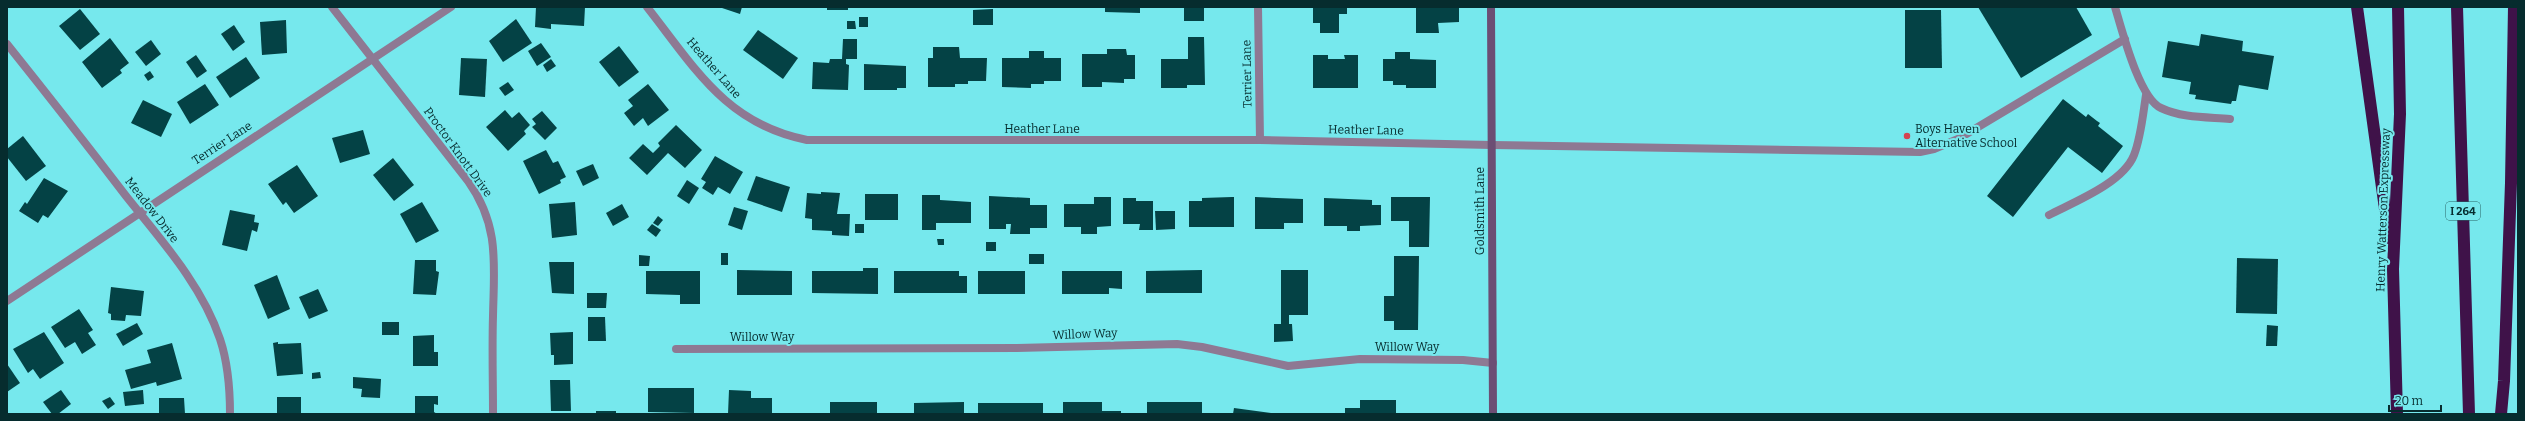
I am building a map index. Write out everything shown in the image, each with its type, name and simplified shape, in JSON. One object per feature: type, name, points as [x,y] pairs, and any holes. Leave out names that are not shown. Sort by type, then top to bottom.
[{"type":"highway","points":[[2357,7],[2393,269]]},
{"type":"highway","name":"Henry Watterson Expressway","points":[[2397,414],[2393,269],[2400,114],[2398,7]]},
{"type":"highway","name":"I 264","points":[[2457,7],[2469,414]]},
{"type":"highway","points":[[2501,414],[2504,381],[2511,183],[2514,7]]},
{"type":"street","name":"Proctor Knott Drive","points":[[332,7],[468,181],[483,204],[489,219],[495,264],[493,414]]},
{"type":"street","name":"Terrier Lane","points":[[7,301],[451,7]]},
{"type":"street","name":"Heather Lane","points":[[647,7],[720,97],[754,122],[789,136],[830,141],[1260,140],[1920,152],[1934,149],[1958,139],[2125,39]]},
{"type":"street","name":"Terrier Lane","points":[[1258,7],[1260,140]]},
{"type":"street","name":"Goldsmith Lane","points":[[1491,7],[1493,414]]},
{"type":"street","points":[[2114,7],[2146,95],[2160,108],[2182,115],[2230,119]]},
{"type":"street","name":"Meadow Drive","points":[[7,44],[187,274],[203,300],[220,340],[226,365],[230,414]]},
{"type":"street","points":[[2049,215],[2109,183],[2126,168],[2134,156],[2146,95]]},
{"type":"street","name":"Willow Way","points":[[676,349],[1017,348],[1177,344],[1202,347],[1288,366],[1360,359],[1464,360],[1493,363]]},
{"type":"building","points":[[536,7],[585,7],[584,26],[551,24],[551,29],[535,27]]},
{"type":"building","points":[[719,7],[742,7],[740,14]]},
{"type":"building","points":[[827,7],[848,7],[848,10],[827,10]]},
{"type":"building","points":[[1105,7],[1140,7],[1140,13],[1105,12]]},
{"type":"building","points":[[1184,7],[1204,7],[1204,21],[1184,21]]},
{"type":"building","points":[[1313,7],[1347,7],[1347,14],[1339,14],[1339,33],[1320,33],[1320,23],[1313,23]]},
{"type":"building","points":[[1416,7],[1459,8],[1459,22],[1438,23],[1439,33],[1416,33]]},
{"type":"building","points":[[1978,7],[2076,7],[2092,35],[2021,78]]},
{"type":"building","points":[[80,9],[100,34],[80,50],[59,26]]},
{"type":"building","points":[[993,9],[993,25],[973,25],[973,10]]},
{"type":"building","points":[[1905,10],[1941,10],[1942,68],[1905,68]]},
{"type":"building","points":[[859,17],[868,17],[868,27],[859,27]]},
{"type":"building","points":[[516,19],[532,43],[503,62],[489,41]]},
{"type":"building","points":[[286,20],[287,53],[262,55],[260,22]]},
{"type":"building","points":[[847,21],[855,21],[856,29],[847,29]]},
{"type":"building","points":[[234,25],[245,42],[233,51],[221,34]]},
{"type":"building","points":[[758,30],[798,58],[783,79],[743,50]]},
{"type":"building","points":[[2201,34],[2243,41],[2242,51],[2274,56],[2268,90],[2239,85],[2236,101],[2232,101],[2231,104],[2195,99],[2196,95],[2189,94],[2191,82],[2162,77],[2168,41],[2199,46]]},
{"type":"building","points":[[1188,37],[1204,37],[1205,85],[1187,85],[1187,88],[1161,88],[1161,59],[1188,59]]},
{"type":"building","points":[[110,38],[129,63],[120,70],[122,73],[102,88],[82,62]]},
{"type":"building","points":[[843,39],[857,39],[857,59],[846,59],[846,64],[849,65],[848,90],[812,89],[813,62],[829,63],[830,59],[842,59]]},
{"type":"building","points":[[151,40],[161,54],[146,66],[135,52]]},
{"type":"building","points":[[541,43],[551,57],[537,66],[528,51]]},
{"type":"building","points":[[619,46],[639,72],[619,87],[599,62]]},
{"type":"building","points":[[933,47],[959,47],[960,58],[987,58],[986,81],[968,81],[968,84],[955,84],[955,87],[928,87],[928,58],[933,58]]},
{"type":"building","points":[[1107,49],[1126,49],[1127,55],[1135,55],[1135,79],[1124,79],[1124,83],[1102,82],[1102,87],[1082,87],[1082,54],[1107,54]]},
{"type":"building","points":[[1029,51],[1044,51],[1044,58],[1061,58],[1061,81],[1044,81],[1044,84],[1031,84],[1031,88],[1002,87],[1002,58],[1029,58]]},
{"type":"building","points":[[1395,52],[1410,52],[1410,59],[1436,60],[1436,88],[1406,88],[1406,85],[1393,85],[1393,81],[1383,81],[1383,59],[1395,59]]},
{"type":"building","points":[[196,55],[207,71],[197,78],[186,62]]},
{"type":"building","points":[[1313,55],[1328,55],[1328,59],[1345,59],[1344,55],[1358,55],[1358,88],[1313,88]]},
{"type":"building","points":[[246,57],[260,78],[230,98],[216,77]]},
{"type":"building","points":[[461,58],[487,59],[485,97],[459,95]]},
{"type":"building","points":[[551,59],[556,66],[547,72],[543,65]]},
{"type":"building","points":[[864,64],[906,66],[906,88],[897,88],[897,90],[864,90]]},
{"type":"building","points":[[150,71],[154,77],[148,81],[144,75]]},
{"type":"building","points":[[508,82],[514,90],[505,96],[499,88]]},
{"type":"building","points":[[205,84],[219,105],[190,124],[177,102]]},
{"type":"building","points":[[648,84],[669,110],[648,126],[643,118],[634,126],[624,113],[633,106],[628,100]]},
{"type":"building","points":[[2063,99],[2086,117],[2088,114],[2100,123],[2098,126],[2123,146],[2102,173],[2068,147],[2013,217],[1987,196]]},
{"type":"building","points":[[143,100],[172,114],[161,137],[131,123]]},
{"type":"building","points":[[505,110],[512,118],[519,112],[530,125],[524,131],[526,134],[508,151],[486,127]]},
{"type":"building","points":[[542,111],[557,128],[545,140],[532,127],[536,124],[532,119]]},
{"type":"building","points":[[676,125],[702,150],[685,168],[668,153],[647,175],[629,158],[643,144],[653,153],[660,146],[658,143]]},
{"type":"building","points":[[363,130],[370,154],[340,163],[332,138]]},
{"type":"building","points":[[23,136],[46,166],[26,181],[7,157],[7,149]]},
{"type":"building","points":[[546,150],[553,163],[558,161],[566,177],[560,180],[561,183],[539,194],[523,161]]},
{"type":"building","points":[[715,156],[743,172],[730,194],[718,187],[713,195],[702,188],[706,182],[701,179]]},
{"type":"building","points":[[393,158],[414,185],[394,201],[373,175]]},
{"type":"building","points":[[593,164],[599,178],[583,186],[576,171]]},
{"type":"building","points":[[297,165],[318,196],[294,213],[286,202],[283,205],[268,184]]},
{"type":"building","points":[[756,176],[790,187],[782,212],[747,200]]},
{"type":"building","points":[[44,178],[68,191],[48,218],[43,215],[38,223],[19,211],[25,202],[27,204]]},
{"type":"building","points":[[687,180],[699,188],[689,204],[677,196]]},
{"type":"building","points":[[821,192],[840,193],[837,214],[850,214],[849,236],[832,235],[832,231],[812,230],[812,219],[805,218],[807,193],[821,194]]},
{"type":"building","points":[[865,194],[898,194],[898,220],[865,220]]},
{"type":"building","points":[[922,195],[940,195],[940,200],[971,202],[971,223],[936,223],[936,230],[922,230]]},
{"type":"building","points":[[989,196],[1030,198],[1030,205],[1047,205],[1047,228],[1030,228],[1030,234],[1010,234],[1011,224],[1006,224],[1006,229],[989,229]]},
{"type":"building","points":[[1094,197],[1111,197],[1111,226],[1097,227],[1097,234],[1081,234],[1081,227],[1064,227],[1064,204],[1094,204]]},
{"type":"building","points":[[1234,197],[1234,227],[1189,227],[1189,201],[1202,201],[1202,198]]},
{"type":"building","points":[[1255,197],[1303,199],[1303,223],[1284,223],[1284,229],[1255,229]]},
{"type":"building","points":[[1391,197],[1430,197],[1429,247],[1409,247],[1409,221],[1391,221]]},
{"type":"building","points":[[1123,198],[1136,198],[1136,201],[1153,201],[1153,230],[1139,230],[1140,224],[1123,224]]},
{"type":"building","points":[[1324,198],[1372,200],[1372,205],[1381,205],[1381,225],[1360,226],[1360,231],[1347,231],[1347,226],[1324,226]]},
{"type":"building","points":[[422,202],[439,231],[416,243],[400,214]]},
{"type":"building","points":[[575,202],[577,235],[552,238],[549,204]]},
{"type":"building","points":[[622,204],[629,217],[613,226],[606,213]]},
{"type":"building","points":[[734,207],[748,211],[742,230],[728,225]]},
{"type":"building","points":[[230,210],[255,215],[254,222],[259,223],[257,232],[252,230],[247,251],[222,245]]},
{"type":"building","points":[[1155,211],[1175,211],[1175,229],[1156,230]]},
{"type":"building","points":[[658,216],[663,220],[658,226],[653,223]]},
{"type":"building","points":[[652,224],[661,230],[656,237],[647,230]]},
{"type":"building","points":[[855,224],[864,224],[864,233],[855,233]]},
{"type":"building","points":[[937,239],[944,239],[944,245],[938,245]]},
{"type":"building","points":[[986,242],[996,242],[996,251],[986,251]]},
{"type":"building","points":[[721,253],[728,253],[728,265],[721,265]]},
{"type":"building","points":[[1029,254],[1044,254],[1044,264],[1029,264]]},
{"type":"building","points":[[639,255],[650,256],[649,266],[639,266]]},
{"type":"building","points":[[1394,256],[1419,256],[1418,330],[1394,330],[1394,321],[1384,321],[1384,296],[1394,296]]},
{"type":"building","points":[[2237,258],[2278,259],[2277,314],[2236,313]]},
{"type":"building","points":[[415,260],[436,260],[436,271],[439,272],[436,295],[413,294]]},
{"type":"building","points":[[549,262],[574,262],[574,294],[552,293]]},
{"type":"building","points":[[863,268],[878,268],[878,294],[812,293],[812,271],[863,271]]},
{"type":"building","points":[[737,270],[792,271],[792,295],[737,295]]},
{"type":"building","points":[[1202,270],[1202,293],[1146,293],[1146,271]]},
{"type":"building","points":[[1281,270],[1308,270],[1308,315],[1289,315],[1289,324],[1292,324],[1293,341],[1274,342],[1274,324],[1281,324]]},
{"type":"building","points":[[646,271],[700,271],[700,304],[680,304],[680,295],[646,294]]},
{"type":"building","points":[[894,271],[959,271],[959,276],[967,276],[967,293],[894,293]]},
{"type":"building","points":[[978,271],[1025,271],[1025,294],[978,294]]},
{"type":"building","points":[[1062,271],[1122,271],[1122,289],[1109,288],[1109,294],[1062,294]]},
{"type":"building","points":[[277,275],[290,309],[268,319],[254,285]]},
{"type":"building","points":[[111,287],[144,291],[141,316],[126,315],[125,321],[111,320],[111,314],[108,313]]},
{"type":"building","points":[[318,289],[328,311],[309,319],[299,297]]},
{"type":"building","points":[[587,293],[607,293],[606,308],[587,308]]},
{"type":"building","points":[[79,309],[93,330],[88,333],[96,345],[82,354],[75,342],[65,348],[51,327]]},
{"type":"building","points":[[588,317],[605,317],[606,341],[588,341]]},
{"type":"building","points":[[382,322],[399,322],[399,335],[382,335]]},
{"type":"building","points":[[137,323],[143,334],[123,346],[116,334]]},
{"type":"building","points":[[2267,325],[2278,326],[2277,346],[2266,346]]},
{"type":"building","points":[[44,332],[64,363],[40,379],[33,369],[28,373],[13,349]]},
{"type":"building","points":[[573,332],[573,364],[554,365],[554,355],[551,355],[550,333]]},
{"type":"building","points":[[434,335],[434,352],[438,352],[438,366],[413,366],[413,336]]},
{"type":"building","points":[[278,342],[278,344],[301,343],[303,374],[277,376],[273,343]]},
{"type":"building","points":[[172,343],[182,379],[157,386],[156,382],[131,389],[125,370],[151,363],[147,350]]},
{"type":"building","points":[[7,364],[20,383],[7,392]]},
{"type":"building","points":[[320,372],[321,378],[312,379],[312,373]]},
{"type":"building","points":[[353,377],[381,379],[380,398],[361,397],[362,389],[353,388]]},
{"type":"building","points":[[550,380],[570,380],[571,411],[551,411]]},
{"type":"building","points":[[648,388],[694,388],[694,413],[648,412]]},
{"type":"building","points":[[61,390],[71,404],[58,414],[52,414],[43,402]]},
{"type":"building","points":[[143,390],[144,404],[125,406],[123,392]]},
{"type":"building","points":[[729,390],[751,391],[751,398],[772,398],[772,414],[728,414]]},
{"type":"building","points":[[415,396],[438,396],[438,405],[434,404],[434,412],[437,414],[415,414]]},
{"type":"building","points":[[110,397],[115,404],[108,409],[102,401]]},
{"type":"building","points":[[277,397],[301,397],[301,414],[277,414]]},
{"type":"building","points":[[159,398],[184,398],[185,414],[159,414]]},
{"type":"building","points":[[1360,400],[1396,400],[1396,414],[1345,414],[1345,408],[1360,408]]},
{"type":"building","points":[[830,402],[877,402],[877,414],[830,414]]},
{"type":"building","points":[[964,402],[964,414],[914,414],[914,403]]},
{"type":"building","points":[[1063,402],[1102,402],[1102,411],[1121,411],[1121,414],[1063,414]]},
{"type":"building","points":[[1147,402],[1202,402],[1202,414],[1147,414]]},
{"type":"building","points":[[978,403],[1043,403],[1043,414],[978,414]]},
{"type":"building","points":[[1234,408],[1271,413],[1271,414],[1233,414]]},
{"type":"building","points":[[596,411],[616,411],[616,414],[596,414]]},
{"type":"place","name":"Boys Haven Alternative School","points":[[1907,136]]}]
